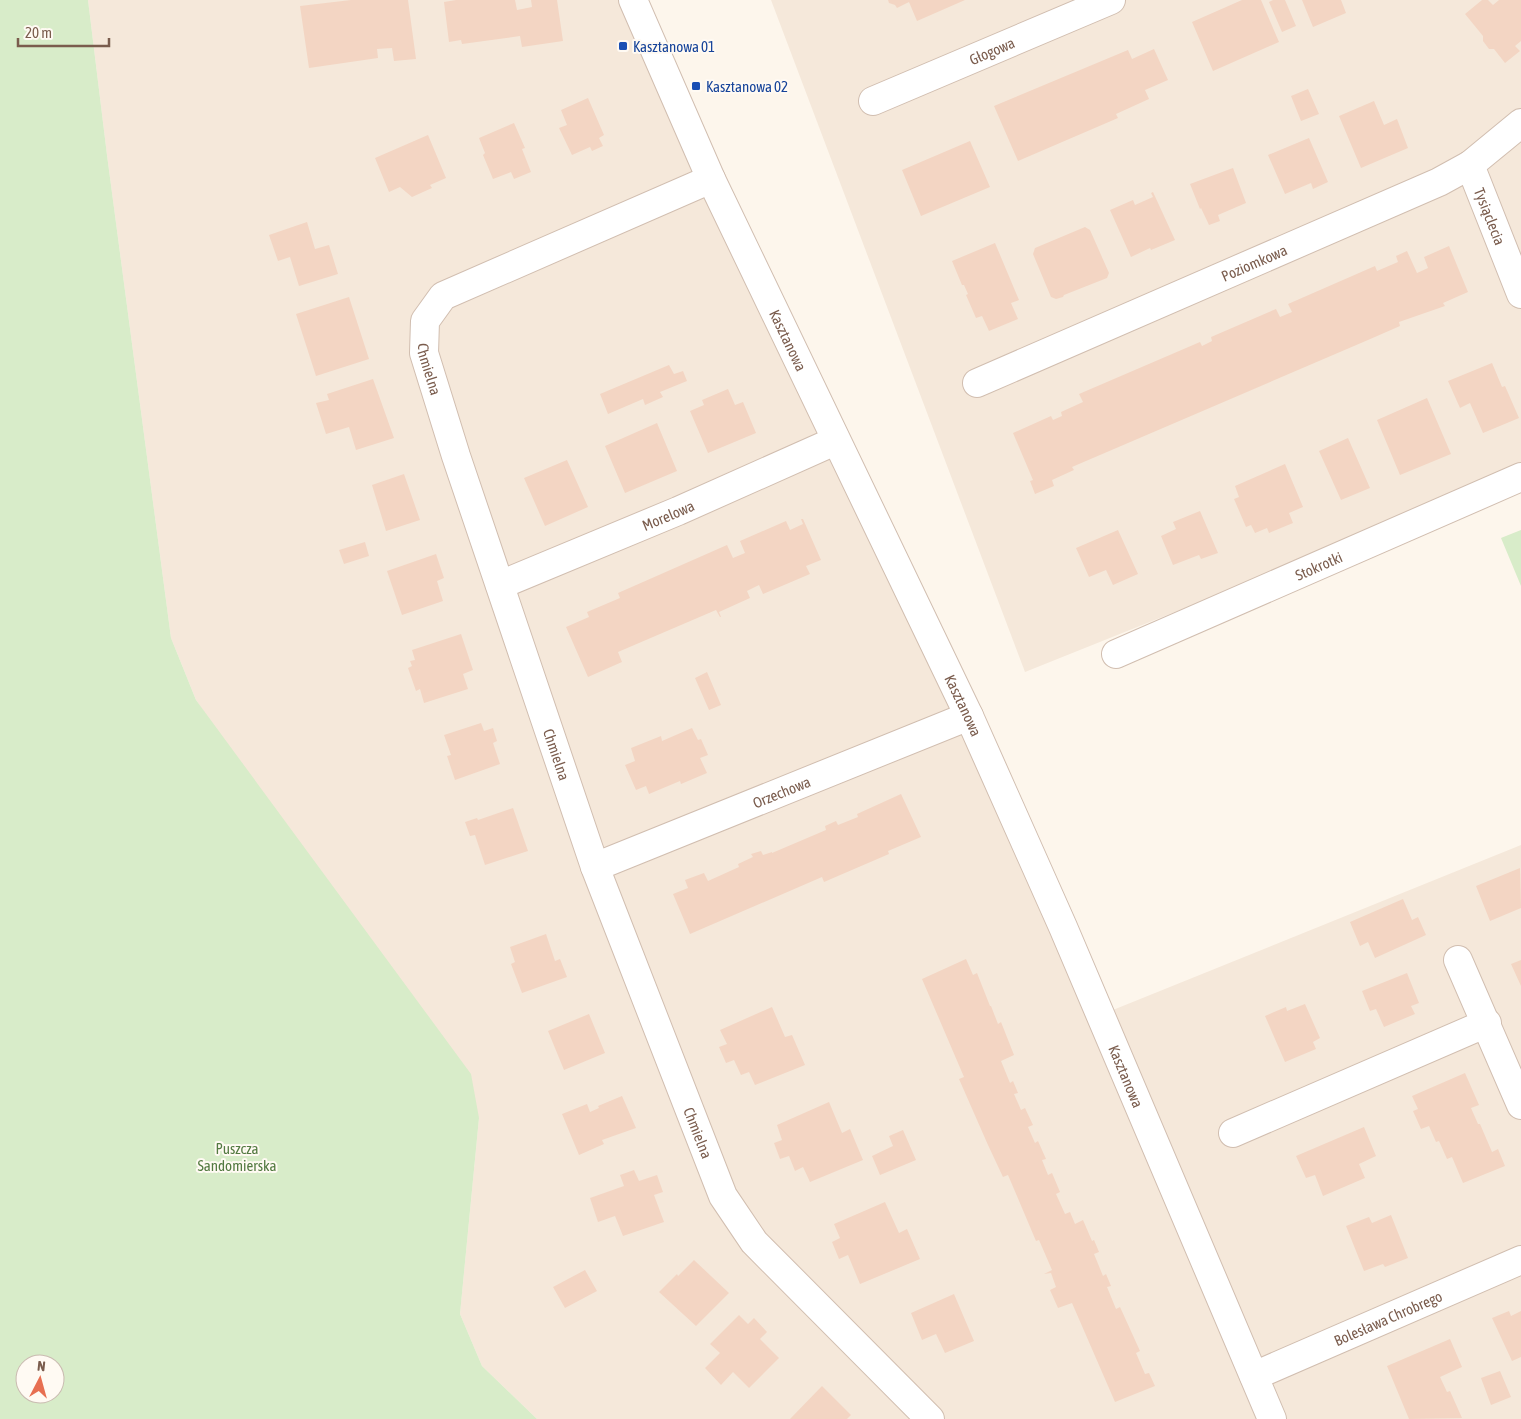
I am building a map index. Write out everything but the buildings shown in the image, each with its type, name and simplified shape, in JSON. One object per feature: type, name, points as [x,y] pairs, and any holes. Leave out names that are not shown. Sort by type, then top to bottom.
[{"type":"street","name":"Kasztanowa","points":[[633,0],[711,179],[835,441],[969,716],[1066,936],[1272,1419]]},
{"type":"street","name":"Głogowa","points":[[873,101],[1111,0]]},
{"type":"street","name":"Poziomkowa","points":[[977,383],[1439,182],[1470,165],[1521,123]]},
{"type":"street","name":"Tysiąclecia","points":[[1470,165],[1521,294]]},
{"type":"street","name":"Chmielna","points":[[711,179],[443,296],[424,321],[424,353],[595,867],[723,1196],[754,1242],[930,1419]]},
{"type":"street","name":"Morelowa","points":[[500,585],[678,511],[835,441]]},
{"type":"street","name":"Stokrotki","points":[[1116,654],[1521,476]]},
{"type":"street","name":"Orzechowa","points":[[595,867],[969,716]]},
{"type":"street","points":[[1458,960],[1521,1105]]},
{"type":"street","points":[[1233,1133],[1487,1023]]},
{"type":"street","name":"Bolesława Chrobrego","points":[[1254,1376],[1521,1260]]},
{"type":"shaded area","points":[[88,0],[630,0],[1103,1014],[1521,845],[1521,1419],[537,1419],[482,1366],[460,1314],[479,1118],[196,700],[171,638]]},
{"type":"shaded area","points":[[771,0],[1521,0],[1521,473],[1025,672]]},
{"type":"green space","name":"Puszcza Sandomierska","points":[[0,0],[88,0],[171,638],[196,700],[471,1074],[479,1118],[460,1314],[482,1366],[537,1419],[0,1419]]},
{"type":"green space","points":[[1521,530],[1521,586],[1501,538]]},
{"type":"place","name":"Kasztanowa 01","points":[[623,46]]},
{"type":"place","name":"Kasztanowa 02","points":[[696,86]]}]
